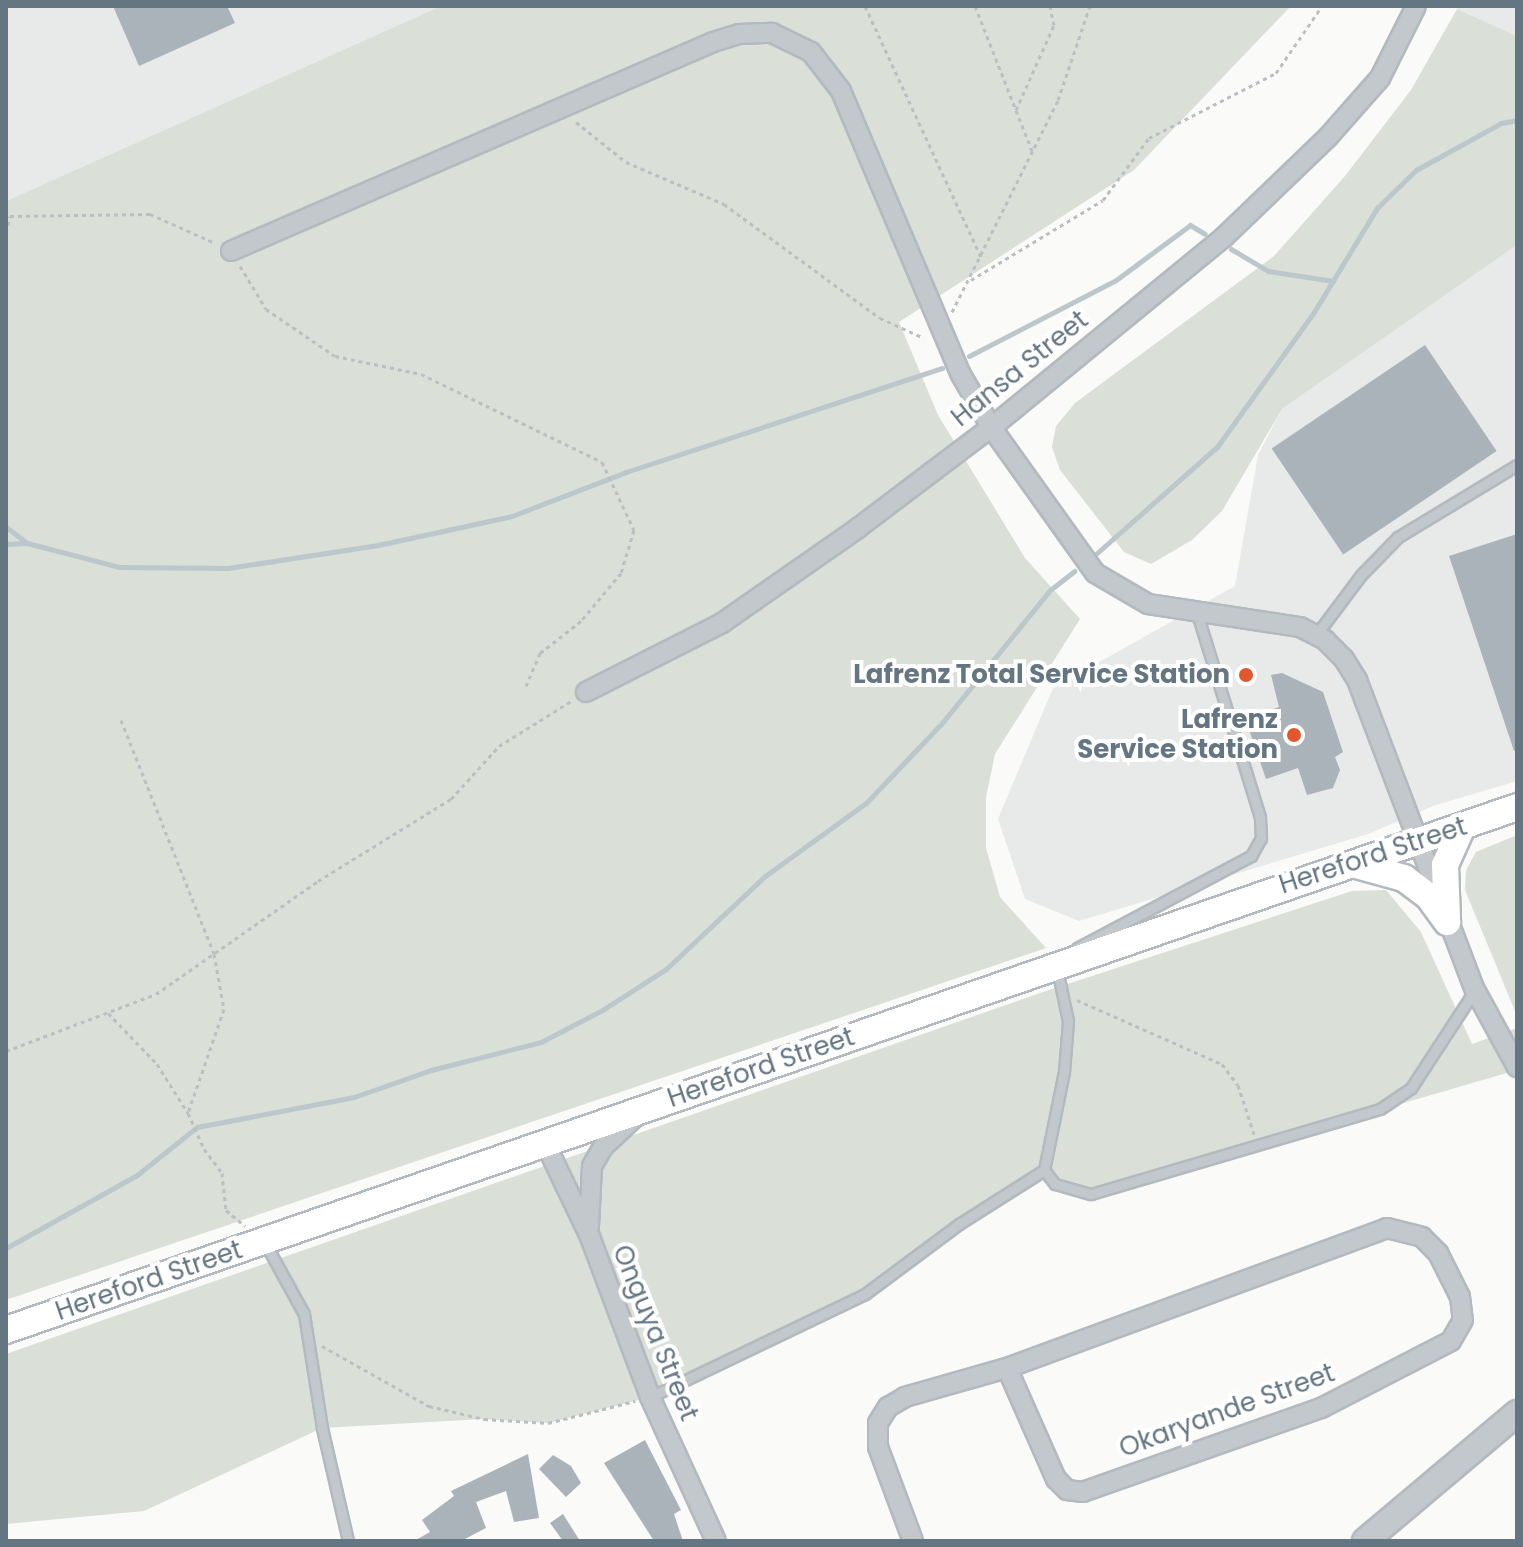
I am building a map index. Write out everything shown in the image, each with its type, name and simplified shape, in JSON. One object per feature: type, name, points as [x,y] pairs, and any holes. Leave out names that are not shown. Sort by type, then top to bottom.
[{"type":"main road","name":"Hereford Street","points":[[6,1330],[546,1145],[1320,872],[1420,842],[1517,807]]},
{"type":"main road","points":[[1447,922],[1445,865],[1462,827]]},
{"type":"main road","points":[[1320,872],[1362,864],[1383,868],[1429,897],[1447,922]]},
{"type":"street","name":"Hansa Street","points":[[586,692],[722,623],[991,427],[1224,237],[1328,137],[1380,78],[1416,6]]},
{"type":"street","points":[[231,251],[739,34],[772,33],[793,41],[825,64],[841,91],[941,329],[991,427],[1095,573],[1148,604],[1197,614],[1258,617],[1316,635],[1344,659],[1357,680],[1475,990],[1517,1067]]},
{"type":"street","points":[[590,1237],[587,1192],[592,1166],[603,1147],[647,1108]]},
{"type":"street","name":"Onguya Street","points":[[546,1145],[590,1237],[650,1397],[716,1541]]},
{"type":"street","name":"Okaryande Street","points":[[913,1541],[878,1447],[878,1423],[888,1407],[905,1397],[1007,1368],[1387,1228],[1422,1237],[1438,1253],[1460,1297],[1463,1320],[1451,1341],[1321,1408],[1083,1492],[1067,1490],[1056,1479],[1007,1368]]},
{"type":"street","points":[[1365,1541],[1517,1413]]},
{"type":"lane","points":[[1316,635],[1398,537],[1517,465]]},
{"type":"lane","points":[[650,1397],[865,1294],[959,1224],[1044,1170],[1064,1072],[1066,995],[1056,966],[1108,929],[1251,856],[1261,838],[1260,817],[1197,614]]},
{"type":"lane","points":[[1044,1170],[1055,1184],[1091,1194],[1380,1109],[1411,1088],[1475,990]]},
{"type":"lane","points":[[263,1241],[304,1314],[322,1428],[348,1541]]},
{"type":"path","points":[[865,6],[981,257]]},
{"type":"path","points":[[975,6],[1032,151]]},
{"type":"path","points":[[1016,110],[1054,25],[1050,6]]},
{"type":"path","points":[[941,329],[971,280],[1058,100],[1090,6]]},
{"type":"path","points":[[971,280],[1103,200],[1149,138],[1276,73],[1322,6]]},
{"type":"path","points":[[555,111],[626,162],[724,204],[880,318],[950,349]]},
{"type":"path","points":[[6,233],[10,216],[150,214],[231,251],[266,309],[335,356],[421,374],[602,462],[634,530],[621,573],[581,621],[540,653],[525,688]]},
{"type":"path","points":[[6,1051],[156,994],[318,881],[451,799],[499,746],[586,692]]},
{"type":"path","points":[[121,720],[214,954],[224,1009],[188,1113]]},
{"type":"path","points":[[1066,995],[1222,1064],[1238,1085],[1258,1145]]},
{"type":"path","points":[[108,1013],[157,1064],[188,1113],[204,1149],[222,1173],[226,1210],[263,1241]]},
{"type":"path","points":[[309,1338],[429,1406],[484,1419],[548,1423],[650,1397]]},
{"type":"shaded area","points":[[6,6],[441,6],[6,201]]},
{"type":"shaded area","points":[[441,6],[1291,6],[1134,170],[899,322],[938,415],[1025,558],[1080,619],[995,754],[986,797],[986,848],[1000,897],[1046,948],[6,1300],[6,201]]},
{"type":"shaded area","points":[[1458,6],[1517,6],[1517,36],[1457,9]]},
{"type":"shaded area","points":[[1457,9],[1517,36],[1517,245],[1282,409],[1222,511],[1192,540],[1151,564],[1124,552],[1060,470],[1052,447],[1056,426],[1075,403],[1274,256],[1345,176],[1411,90]]},
{"type":"shaded area","points":[[1517,245],[1517,781],[1433,806],[1368,834],[1079,921],[1025,899],[998,819],[1053,688],[1235,586],[1258,455],[1282,409]]},
{"type":"shaded area","points":[[1517,835],[1517,1016],[1465,890],[1466,870],[1476,852]]},
{"type":"shaded area","points":[[1386,890],[1421,932],[1472,1044],[1517,1028],[1517,1070],[1091,1194],[1067,1189],[1043,1170],[865,1294],[650,1397],[548,1423],[484,1419],[322,1428],[144,1511],[6,1524],[6,1354],[1046,991],[1352,891]]},
{"type":"building","points":[[113,6],[227,6],[235,23],[139,66]]},
{"type":"building","points":[[1425,345],[1497,451],[1343,555],[1272,448]]},
{"type":"building","points":[[1517,534],[1517,750],[1514,751],[1449,556]]},
{"type":"building","name":"Lafrenz Service Station","points":[[1282,673],[1323,692],[1343,752],[1335,757],[1340,770],[1333,788],[1307,795],[1298,768],[1266,779],[1245,718],[1279,707],[1271,675]]},
{"type":"building","points":[[645,1440],[681,1510],[674,1514],[683,1541],[654,1541],[604,1463]]},
{"type":"building","points":[[528,1454],[539,1518],[514,1522],[506,1491],[476,1502],[486,1528],[461,1541],[414,1541],[430,1532],[422,1520],[454,1496],[451,1491]]},
{"type":"building","points":[[553,1455],[571,1466],[581,1483],[566,1497],[539,1469]]},
{"type":"building","points":[[563,1514],[580,1541],[563,1541],[550,1523]]},
{"type":"waterway","points":[[1097,553],[1217,447],[1314,312],[1377,208],[1416,170],[1501,123],[1517,120]]},
{"type":"waterway","points":[[969,356],[1116,280],[1190,225],[1205,234]]},
{"type":"waterway","points":[[1231,249],[1268,271],[1333,281]]},
{"type":"waterway","points":[[6,544],[27,543],[119,567],[228,568],[378,545],[512,516],[626,472],[942,368]]},
{"type":"waterway","points":[[6,527],[27,543]]},
{"type":"waterway","points":[[6,1248],[137,1175],[197,1127],[354,1097],[431,1070],[541,1042],[604,1009],[666,969],[765,876],[866,803],[942,723],[1050,590],[1074,571]]},
{"type":"place","name":"Lafrenz Total Service Station","points":[[1246,675]]},
{"type":"place","name":"Lafrenz Service Station","points":[[1294,735]]}]
